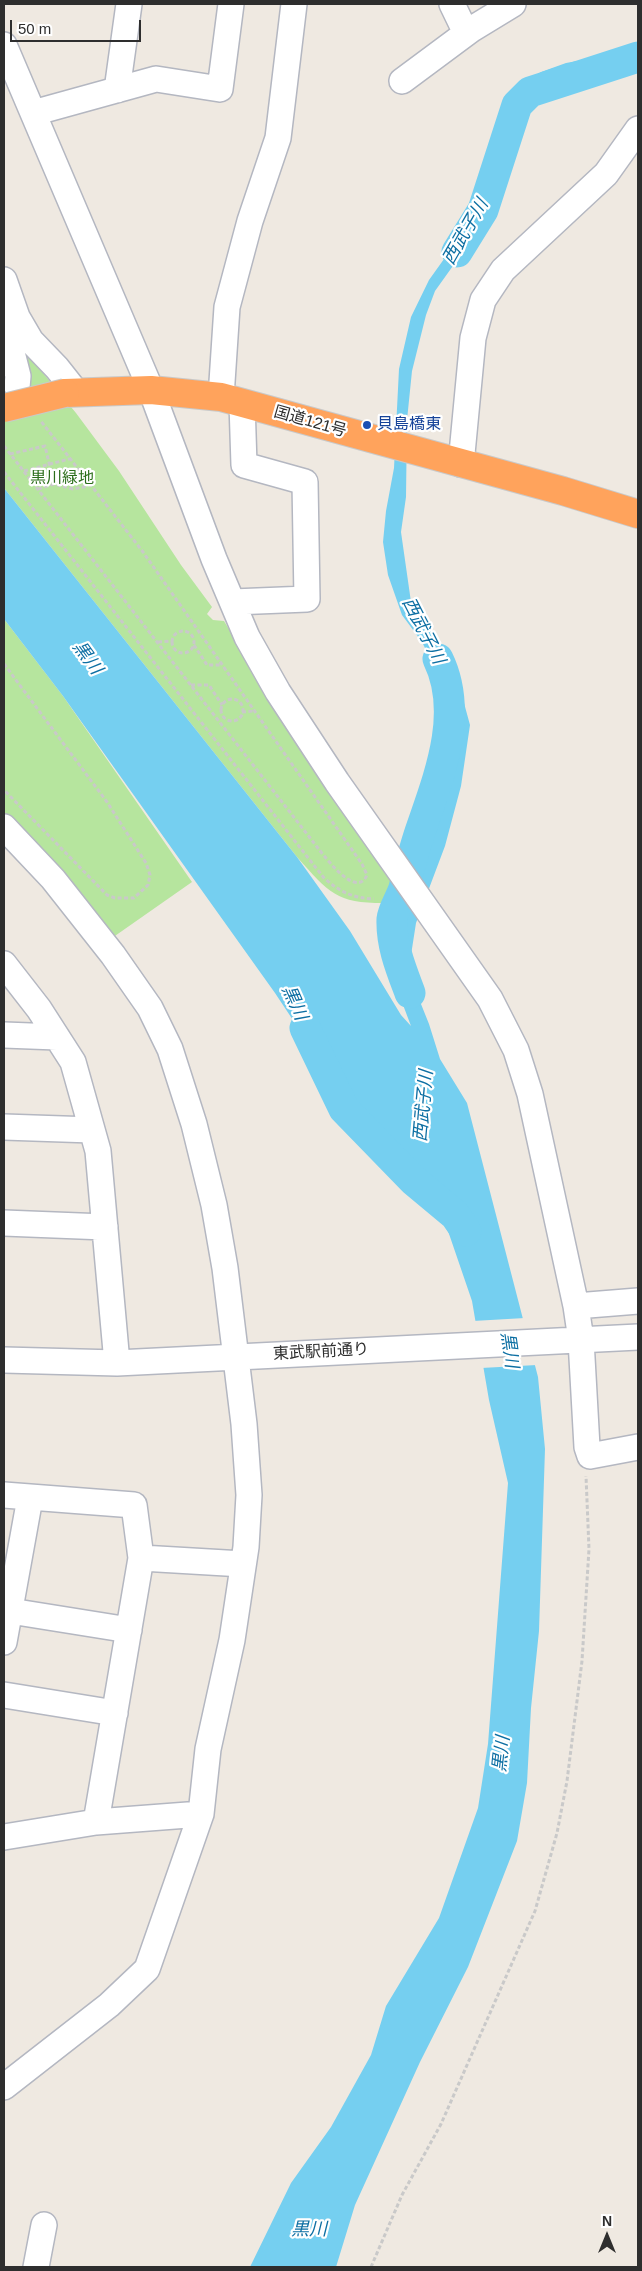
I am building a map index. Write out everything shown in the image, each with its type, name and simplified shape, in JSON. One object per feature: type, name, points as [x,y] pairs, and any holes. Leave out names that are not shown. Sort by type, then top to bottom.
[{"type":"highway","name":"国道121号","points":[[10,397],[71,392],[151,390],[232,400],[638,514]]},
{"type":"street","points":[[117,90],[128,4]]},
{"type":"street","points":[[32,113],[156,79],[220,89],[231,4]]},
{"type":"street","points":[[233,602],[307,599],[305,482],[244,465],[232,400],[227,307],[250,221],[278,138],[294,4]]},
{"type":"street","points":[[452,4],[466,33]]},
{"type":"street","points":[[402,81],[466,33],[513,4]]},
{"type":"street","points":[[4,45],[151,390],[247,637],[278,692],[337,782],[490,999],[516,1050],[530,1094],[576,1306],[574,1340],[587,1447],[590,1456],[638,1446]]},
{"type":"street","points":[[461,464],[473,338],[482,300],[503,270],[606,174],[638,129]]},
{"type":"street","points":[[4,280],[18,376],[10,397]]},
{"type":"street","points":[[8,314],[56,368],[71,392]]},
{"type":"street","points":[[4,827],[54,879],[113,954],[150,1008],[163,1033],[194,1124],[214,1205],[243,1356],[244,1424],[249,1495],[243,1564],[232,1640],[208,1750],[201,1814],[147,1969],[108,2005],[4,2087]]},
{"type":"street","points":[[4,964],[39,1009],[72,1062],[98,1151],[117,1362]]},
{"type":"street","points":[[4,1035],[56,1037]]},
{"type":"street","points":[[4,1127],[92,1130]]},
{"type":"street","points":[[4,1223],[105,1227]]},
{"type":"street","points":[[576,1306],[638,1301]]},
{"type":"street","name":"東武駅前通り","points":[[4,1360],[117,1362],[638,1337]]},
{"type":"street","points":[[4,1495],[134,1504],[141,1558],[96,1822]]},
{"type":"street","points":[[4,1642],[7,1610],[30,1498]]},
{"type":"street","points":[[141,1558],[243,1564]]},
{"type":"street","points":[[7,1610],[129,1630]]},
{"type":"street","points":[[4,1695],[115,1713]]},
{"type":"street","points":[[4,1837],[96,1822],[201,1814]]},
{"type":"street","points":[[36,2267],[44,2225]]},
{"type":"path","points":[[4,446],[336,869],[353,883],[365,881],[367,875],[362,864],[143,552],[39,419]]},
{"type":"path","points":[[10,454],[45,446],[54,484]]},
{"type":"path","points":[[24,471],[69,459]]},
{"type":"path","points":[[4,472],[324,878],[336,888],[351,896],[374,899]]},
{"type":"path","points":[[38,489],[54,484],[73,489],[90,486]]},
{"type":"path","points":[[186,631],[194,638],[194,644],[190,651],[180,653],[173,646],[172,641],[177,633],[186,631]]},
{"type":"path","points":[[157,642],[172,641]]},
{"type":"path","points":[[194,644],[207,665],[221,665]]},
{"type":"path","points":[[4,664],[107,802],[146,863],[150,875],[148,885],[134,898],[115,898],[107,895],[4,790]]},
{"type":"path","points":[[190,684],[209,685],[222,705]]},
{"type":"path","points":[[235,699],[242,706],[242,712],[238,719],[228,721],[221,714],[222,705],[225,701],[235,699]]},
{"type":"path","points":[[242,712],[255,711]]},
{"type":"path","points":[[371,2267],[402,2195],[441,2124],[534,1911],[557,1834],[567,1781],[582,1661],[589,1549],[586,1475],[590,1456]]},
{"type":"green space","name":"黒川緑地","points":[[4,299],[24,350],[76,413],[119,471],[181,565],[212,607],[207,614],[213,620],[224,621],[244,654],[400,886],[398,895],[391,903],[358,902],[346,899],[327,889],[318,880],[297,857],[4,488]]},
{"type":"green space","points":[[4,619],[63,696],[192,882],[112,938],[4,818]]},
{"type":"water","points":[[638,50],[638,63],[623,68],[565,78],[543,85],[529,95],[510,118],[477,225],[465,249],[435,291],[426,315],[412,371],[407,420],[406,497],[401,532],[411,602],[443,647],[461,692],[470,725],[461,786],[445,846],[416,923],[409,968],[411,979],[429,1024],[440,1059],[467,1103],[538,1377],[545,1449],[539,1631],[531,1708],[527,1783],[517,1841],[468,1967],[420,2062],[355,2205],[336,2267],[250,2267],[291,2183],[331,2127],[371,2055],[386,2006],[439,1918],[478,1808],[488,1744],[508,1483],[489,1400],[472,1301],[435,1193],[350,1106],[275,993],[63,696],[4,619],[4,488],[297,857],[350,931],[401,1015],[411,1026],[397,989],[398,920],[425,855],[444,790],[457,729],[453,710],[440,678],[422,642],[402,615],[388,575],[383,542],[386,511],[394,468],[399,369],[411,317],[429,280],[454,245],[470,218],[498,122],[507,101],[519,86],[541,72],[566,63]]},
{"type":"pier","points":[[525,1318],[537,1365],[481,1368],[473,1321]]},
{"type":"waterway","name":"西武子川","points":[[457,252],[483,210],[517,105],[530,92],[638,57]]},
{"type":"waterway","name":"西武子川","points":[[410,993],[395,948],[392,919],[404,888],[446,746],[449,702],[446,680],[438,659]]},
{"type":"waterway","name":"黒川","points":[[305,1028],[344,1109],[413,1180],[455,1215],[466,1231]]},
{"type":"place","name":"貝島橋東","points":[[367,425]]}]
